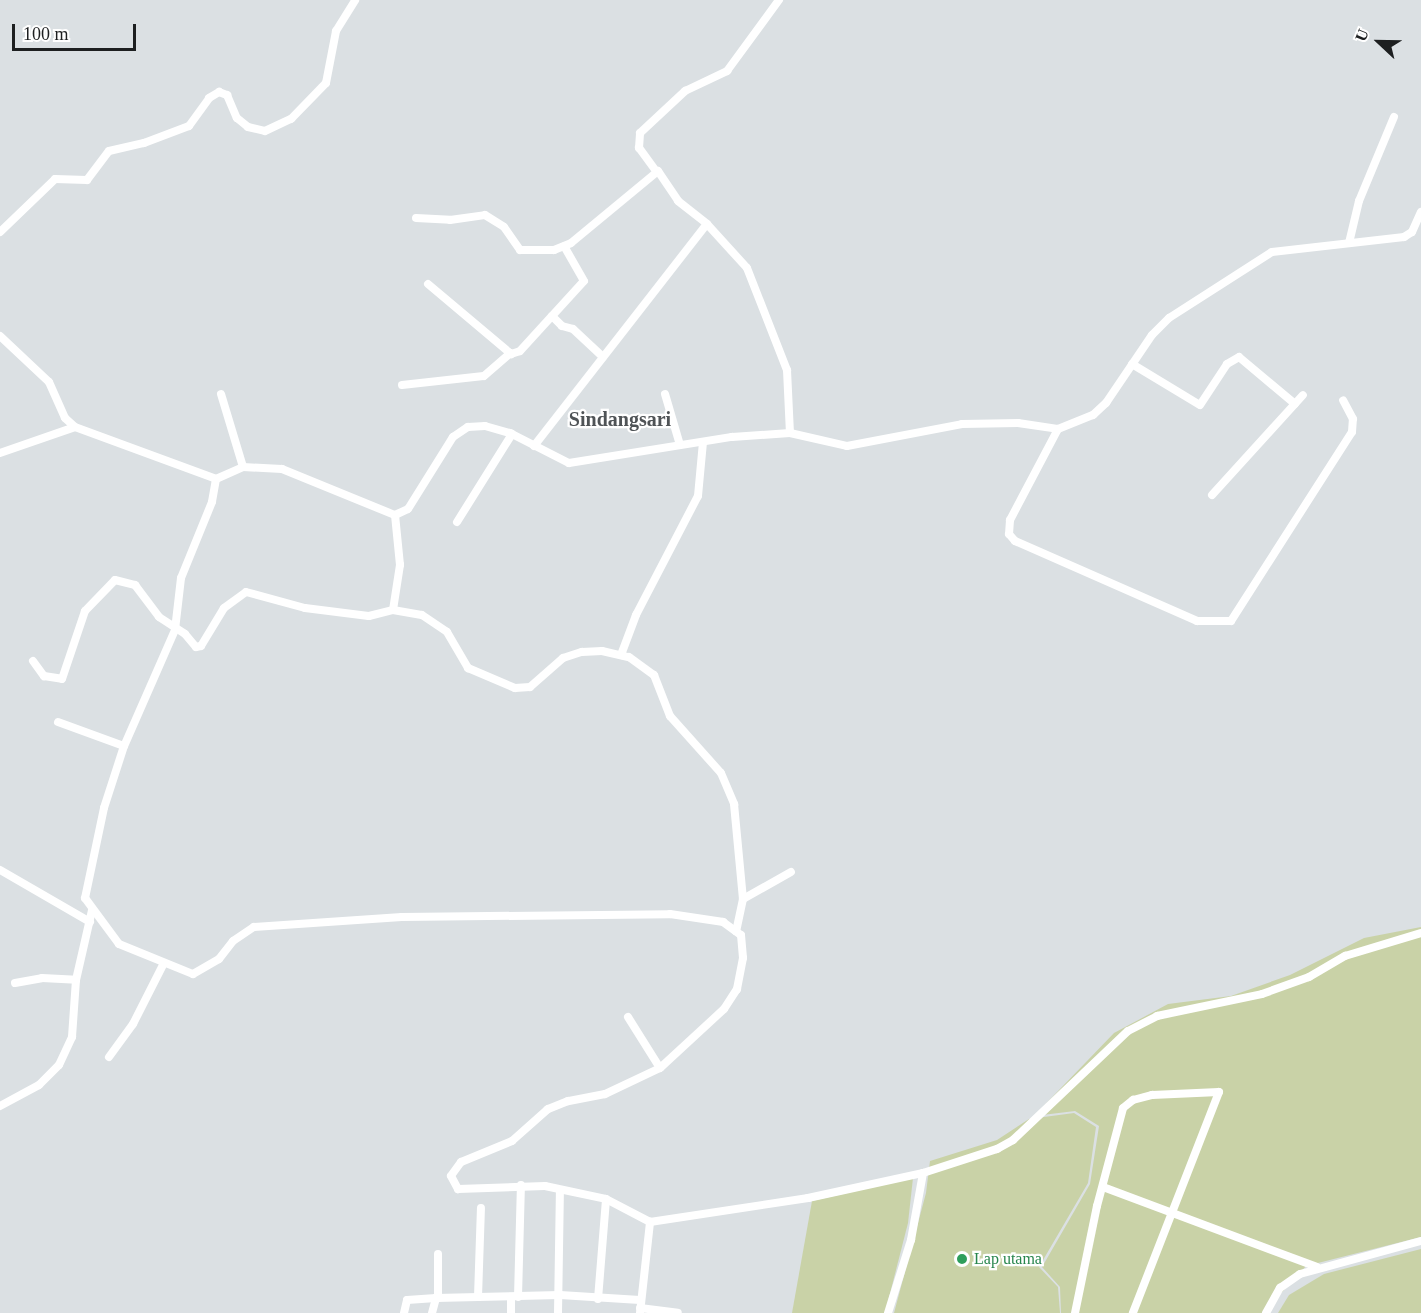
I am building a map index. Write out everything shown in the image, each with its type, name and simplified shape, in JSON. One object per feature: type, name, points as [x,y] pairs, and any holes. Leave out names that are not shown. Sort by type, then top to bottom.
[{"type":"street","points":[[0,232],[55,179],[87,180],[109,151],[144,143],[189,126],[209,98],[219,92],[227,95],[237,118],[248,127],[265,131],[291,119],[326,83],[336,32],[355,0]]},
{"type":"street","points":[[779,0],[727,71],[685,92],[640,133],[639,148],[678,201],[707,224],[747,268],[787,370],[790,433]]},
{"type":"street","points":[[1349,243],[1359,201],[1394,117]]},
{"type":"street","points":[[416,218],[450,220],[484,216],[504,227],[520,250],[554,250],[564,246],[643,187],[656,171]]},
{"type":"street","points":[[0,336],[49,382],[65,418],[75,428],[216,479],[243,467],[282,469],[395,515],[408,509],[459,432],[481,426],[512,434],[569,463],[680,445],[790,433],[847,446],[962,424],[1018,423],[1058,429],[1094,415],[1152,335],[1169,318],[1272,252],[1404,237],[1412,232],[1421,212]]},
{"type":"street","points":[[534,446],[707,224]]},
{"type":"street","points":[[402,385],[484,376],[510,353],[520,351],[584,281],[564,246]]},
{"type":"street","points":[[428,284],[510,353]]},
{"type":"street","points":[[552,316],[562,326],[573,329],[603,357]]},
{"type":"street","points":[[1132,364],[1200,405],[1227,364],[1239,357],[1295,404]]},
{"type":"street","points":[[221,394],[243,467]]},
{"type":"street","points":[[665,394],[680,445]]},
{"type":"street","points":[[1212,495],[1303,395]]},
{"type":"street","points":[[1058,429],[1010,520],[1009,534],[1015,540],[1197,621],[1231,621],[1352,432],[1353,419],[1343,400]]},
{"type":"street","points":[[0,453],[75,428]]},
{"type":"street","points":[[457,522],[512,434]]},
{"type":"street","points":[[621,654],[636,615],[698,496],[703,442]]},
{"type":"street","points":[[216,479],[212,502],[181,578],[175,630],[124,746],[104,808],[85,898],[119,944],[164,963],[200,972],[254,927],[402,917],[670,914],[723,922],[736,931],[744,948],[737,989],[724,1009],[660,1068],[605,1094],[568,1101],[548,1110],[512,1141],[461,1162],[451,1176],[454,1186],[463,1189],[521,1185],[606,1199],[650,1222],[808,1198],[923,1173],[997,1149],[1013,1140],[1119,1039],[1149,1019],[1176,1010],[1262,994],[1309,976],[1345,956],[1421,933]]},
{"type":"street","points":[[393,610],[400,565],[395,515]]},
{"type":"street","points":[[33,661],[44,676],[62,679],[85,611],[115,580],[135,585],[159,617],[175,630],[185,634],[196,647],[201,646],[224,608],[246,592],[304,608],[369,616],[393,610],[432,621],[447,632],[468,668],[515,688],[530,687],[563,658],[582,652],[621,654],[650,670],[670,716],[721,773],[734,804],[743,899],[736,931]]},
{"type":"street","points":[[58,722],[124,746]]},
{"type":"street","points":[[0,870],[90,922]]},
{"type":"street","points":[[743,899],[791,872]]},
{"type":"street","points":[[0,1106],[39,1085],[59,1065],[72,1037],[76,980],[92,910]]},
{"type":"street","points":[[109,1057],[133,1024],[164,963]]},
{"type":"street","points":[[15,983],[42,978],[76,980]]},
{"type":"street","points":[[628,1017],[660,1068]]},
{"type":"street","points":[[1075,1313],[1123,1108],[1128,1103],[1152,1095],[1219,1092],[1133,1313]]},
{"type":"street","points":[[888,1313],[910,1240],[923,1173]]},
{"type":"street","points":[[511,1313],[515,1298],[521,1185]]},
{"type":"street","points":[[1103,1187],[1317,1267]]},
{"type":"street","points":[[558,1313],[560,1191]]},
{"type":"street","points":[[598,1299],[606,1199]]},
{"type":"street","points":[[478,1297],[481,1208]]},
{"type":"street","points":[[640,1307],[650,1222]]},
{"type":"street","points":[[1266,1313],[1280,1288],[1317,1267],[1421,1241]]},
{"type":"street","points":[[432,1313],[437,1298],[438,1254]]},
{"type":"street","points":[[404,1313],[407,1300],[560,1295],[678,1313]]},
{"type":"green space","points":[[1421,927],[1421,1237],[1306,1266],[1263,1313],[1061,1313],[1060,1287],[1042,1267],[1090,1184],[1099,1126],[1075,1111],[1034,1116],[1114,1033],[1168,1004],[1231,996],[1290,975],[1364,938]]},
{"type":"green space","points":[[1074,1113],[1096,1127],[1088,1183],[1039,1267],[1058,1287],[1060,1313],[894,1313],[926,1193],[930,1161],[997,1140],[1029,1119]]},
{"type":"green space","points":[[913,1178],[908,1223],[885,1313],[792,1313],[812,1201]]},
{"type":"green space","points":[[1421,1249],[1421,1313],[1278,1313],[1289,1295],[1324,1274]]},
{"type":"place","name":"Lap utama","points":[[962,1259]]},
{"type":"district","name":"Sindangsari","points":[[620,419]]}]
